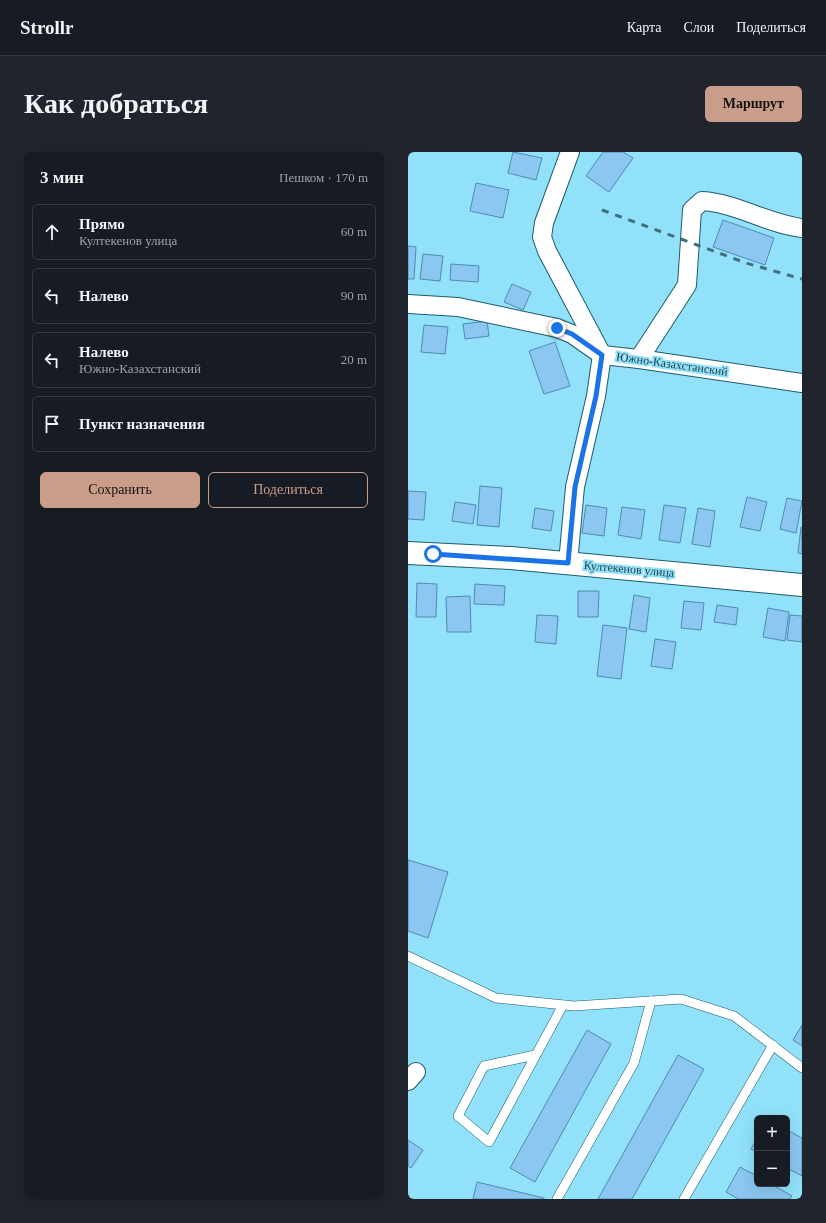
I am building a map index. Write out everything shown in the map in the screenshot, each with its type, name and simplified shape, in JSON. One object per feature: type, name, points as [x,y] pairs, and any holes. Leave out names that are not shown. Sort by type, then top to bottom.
[{"type":"street","points":[[568,563],[575,487],[596,396],[602,355],[547,251],[542,238],[544,223],[570,152]]},
{"type":"street","points":[[639,359],[687,285],[692,210],[702,201],[719,202],[789,227],[802,228]]},
{"type":"street","name":"Южно-Казахстанский","points":[[408,304],[458,307],[557,328],[572,334],[602,355],[802,383]]},
{"type":"street","name":"Култекенов улица","points":[[408,553],[496,557],[802,585]]},
{"type":"lane","points":[[408,956],[496,998],[563,1005],[681,999],[734,1016],[802,1068]]},
{"type":"lane","points":[[557,1199],[634,1063],[651,1001]]},
{"type":"lane","points":[[535,1055],[484,1066],[458,1116],[489,1142],[563,1005]]},
{"type":"lane","points":[[684,1199],[773,1045]]},
{"type":"building","points":[[513,152],[542,158],[536,180],[508,173]]},
{"type":"building","points":[[603,152],[623,152],[633,158],[609,192],[586,176]]},
{"type":"building","points":[[476,183],[509,190],[503,218],[470,211]]},
{"type":"building","points":[[723,220],[774,238],[765,265],[713,247]]},
{"type":"building","points":[[408,246],[416,247],[414,279],[408,279]]},
{"type":"building","points":[[423,254],[443,256],[440,281],[420,279]]},
{"type":"building","points":[[451,264],[479,266],[478,282],[450,280]]},
{"type":"building","points":[[512,284],[531,292],[523,310],[504,302]]},
{"type":"building","points":[[487,321],[489,336],[465,339],[463,324]]},
{"type":"building","points":[[424,325],[448,327],[445,354],[421,352]]},
{"type":"building","points":[[555,342],[570,386],[544,394],[529,351]]},
{"type":"building","points":[[480,486],[502,488],[499,527],[477,525]]},
{"type":"building","points":[[408,491],[426,492],[424,520],[408,519]]},
{"type":"building","points":[[747,497],[767,502],[760,531],[740,527]]},
{"type":"building","points":[[787,498],[802,501],[796,533],[780,529]]},
{"type":"building","points":[[455,502],[476,505],[473,524],[452,521]]},
{"type":"building","points":[[586,505],[607,508],[604,536],[582,533]]},
{"type":"building","points":[[664,505],[686,508],[680,543],[659,540]]},
{"type":"building","points":[[622,507],[645,510],[641,539],[618,535]]},
{"type":"building","points":[[535,508],[554,511],[551,531],[532,528]]},
{"type":"building","points":[[698,508],[715,511],[710,547],[692,544]]},
{"type":"building","points":[[802,527],[802,554],[798,553]]},
{"type":"building","points":[[417,583],[437,584],[436,617],[416,617]]},
{"type":"building","points":[[475,584],[505,586],[504,605],[474,604]]},
{"type":"building","points":[[578,591],[599,591],[598,617],[578,617]]},
{"type":"building","points":[[634,595],[650,598],[646,632],[629,629]]},
{"type":"building","points":[[470,596],[471,632],[447,632],[446,597]]},
{"type":"building","points":[[684,601],[704,603],[701,630],[681,628]]},
{"type":"building","points":[[717,605],[738,608],[736,625],[714,622]]},
{"type":"building","points":[[768,608],[789,612],[785,641],[763,637]]},
{"type":"building","points":[[537,615],[558,616],[556,644],[535,642]]},
{"type":"building","points":[[790,615],[802,616],[802,642],[787,640]]},
{"type":"building","points":[[603,625],[627,628],[621,679],[597,676]]},
{"type":"building","points":[[655,639],[676,642],[672,669],[651,666]]},
{"type":"building","points":[[408,860],[448,872],[428,938],[408,931]]},
{"type":"building","points":[[802,1025],[802,1046],[793,1040]]},
{"type":"building","points":[[587,1030],[611,1044],[535,1182],[510,1168]]},
{"type":"building","points":[[678,1055],[704,1069],[632,1199],[598,1199]]},
{"type":"building","points":[[790,1132],[802,1138],[802,1176],[790,1170]]},
{"type":"building","points":[[408,1140],[423,1150],[411,1168],[408,1166]]},
{"type":"building","points":[[754,1144],[754,1150],[751,1149]]},
{"type":"building","points":[[740,1167],[754,1174],[754,1187],[776,1187],[792,1196],[790,1199],[738,1199],[726,1192]]},
{"type":"building","points":[[477,1182],[544,1198],[544,1199],[473,1199]]},
{"type":"railway","points":[[602,210],[746,263],[802,279]]},
{"type":"route","points":[[433,554],[568,563],[575,487],[596,396],[602,355],[572,334],[557,328]]}]
